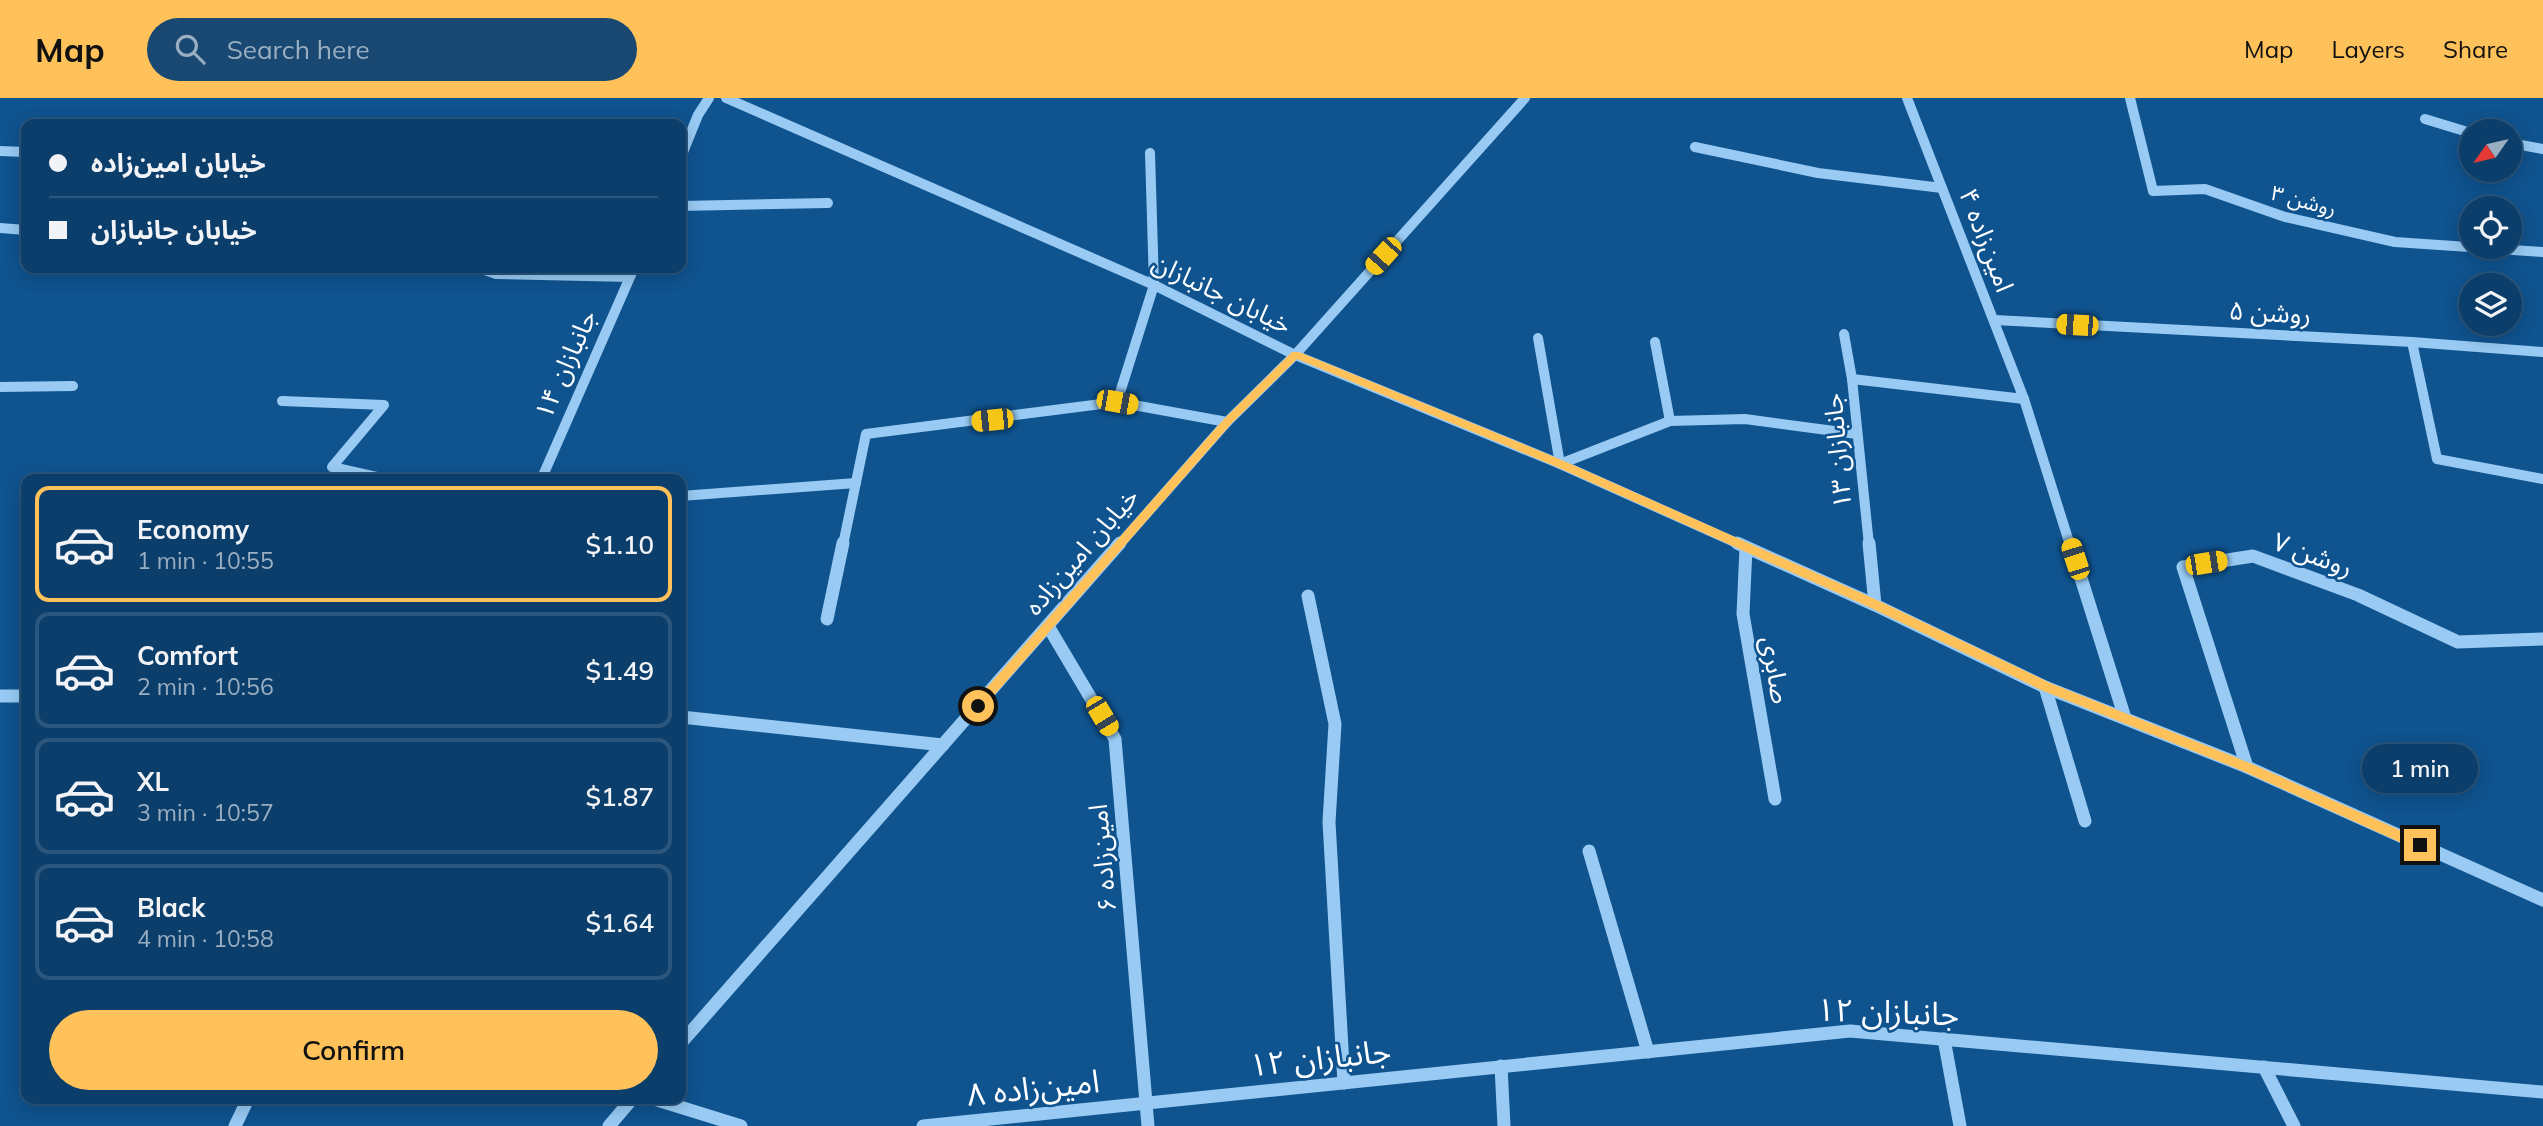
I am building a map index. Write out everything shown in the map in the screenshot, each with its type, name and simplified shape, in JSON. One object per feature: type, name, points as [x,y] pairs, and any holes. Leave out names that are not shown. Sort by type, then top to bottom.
[{"type":"street","points":[[686,145],[698,115],[709,98]]},
{"type":"street","name":"خیابان جانبازان","points":[[726,98],[1154,285],[1295,355],[1560,464],[1875,605],[2045,687],[2247,767],[2543,900]]},
{"type":"street","name":"خیابان امین‌زاده","points":[[686,1037],[1227,422],[1295,355],[1525,98]]},
{"type":"street","name":"امین‌زاده ۴","points":[[1907,98],[2024,399],[2125,718]]},
{"type":"street","name":"روشن ۳","points":[[2130,98],[2153,191],[2205,189],[2286,217],[2395,242],[2543,252]]},
{"type":"street","points":[[2425,119],[2459,129]]},
{"type":"street","points":[[2522,145],[2543,149]]},
{"type":"street","points":[[1695,147],[1768,166],[1856,180],[1942,188]]},
{"type":"street","points":[[0,151],[21,152]]},
{"type":"street","points":[[1117,402],[1154,285],[1150,153]]},
{"type":"street","points":[[686,206],[828,203]]},
{"type":"street","points":[[0,228],[21,230]]},
{"type":"street","points":[[493,273],[564,273]]},
{"type":"street","name":"جانبازان ۱۴","points":[[544,474],[631,273]]},
{"type":"street","name":"روشن ۵","points":[[1994,320],[2412,342],[2543,352]]},
{"type":"street","points":[[1538,338],[1560,464],[1670,421],[1745,419],[1857,434]]},
{"type":"street","points":[[2412,342],[2437,458],[2543,478]]},
{"type":"street","name":"جانبازان ۱۳","points":[[1875,605],[1852,379],[2024,399]]},
{"type":"street","points":[[0,387],[73,386]]},
{"type":"street","points":[[282,401],[384,405],[332,467],[363,474]]},
{"type":"street","points":[[827,619],[866,434],[1117,402],[1227,422]]},
{"type":"street","points":[[686,496],[856,483]]},
{"type":"street","name":"صابری","points":[[1746,548],[1743,614],[1775,799]]},
{"type":"street","name":"روشن ۷","points":[[2247,767],[2183,566],[2253,556],[2358,595],[2458,642],[2543,639]]},
{"type":"street","points":[[1308,596],[1335,724],[1329,822],[1344,1083]]},
{"type":"street","name":"امین‌زاده ۶","points":[[1048,626],[1115,738],[1148,1126]]},
{"type":"street","points":[[2045,687],[2085,821]]},
{"type":"street","points":[[0,696],[21,696]]},
{"type":"street","points":[[686,718],[943,745]]},
{"type":"street","points":[[1589,851],[1647,1052]]},
{"type":"street","name":"جانبازان ۱۲","points":[[1148,1103],[1850,1031],[2543,1092]]},
{"type":"street","points":[[1502,1066],[1504,1126]]},
{"type":"street","name":"امین‌زاده ۸","points":[[923,1126],[1148,1103]]},
{"type":"street","points":[[235,1126],[246,1104]]},
{"type":"street","points":[[609,1126],[628,1104]]},
{"type":"street","points":[[670,1104],[741,1126]]},
{"type":"lane","points":[[1844,334],[1852,379]]},
{"type":"lane","points":[[1655,342],[1670,421]]},
{"type":"lane","points":[[1944,1039],[1960,1126]]},
{"type":"lane","points":[[2264,1067],[2294,1126]]},
{"type":"route","points":[[978,706],[1227,422],[1295,355],[1560,464],[1875,605],[2045,687],[2247,767],[2420,845]]}]
